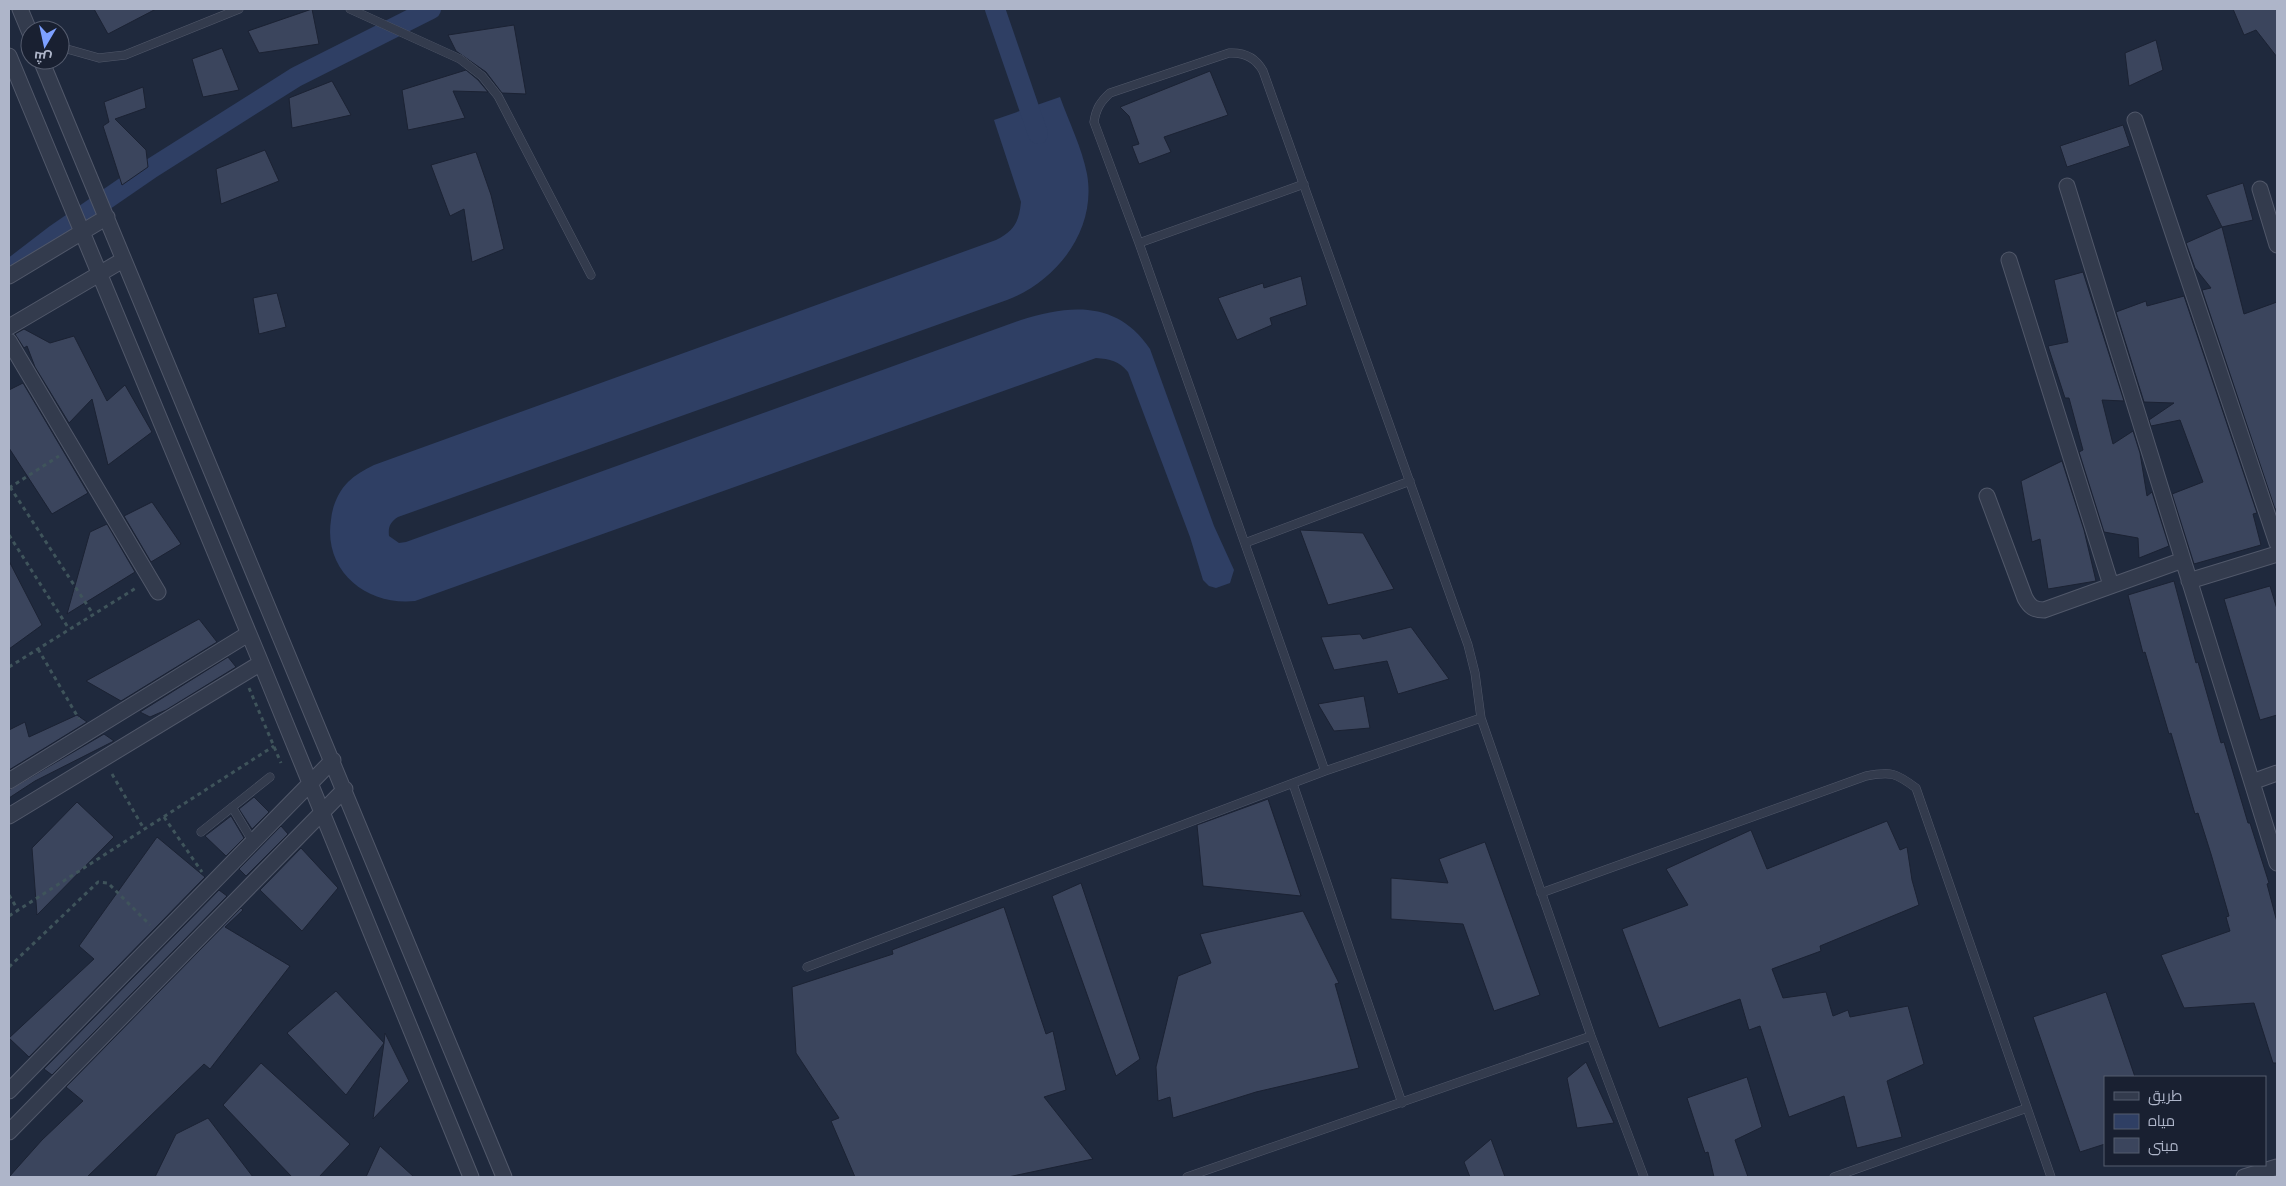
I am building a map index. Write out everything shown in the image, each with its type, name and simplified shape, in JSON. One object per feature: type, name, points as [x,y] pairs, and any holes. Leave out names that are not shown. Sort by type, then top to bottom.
[{"type":"street","points":[[9,56],[261,663],[471,1177]]},
{"type":"street","points":[[45,70],[108,217],[124,260],[333,760],[504,1177]]},
{"type":"street","points":[[2135,120],[2277,543]]},
{"type":"street","points":[[2067,186],[2277,863]]},
{"type":"street","points":[[2260,189],[2277,245]]},
{"type":"street","points":[[9,276],[108,217]]},
{"type":"street","points":[[9,327],[124,260]]},
{"type":"street","points":[[2010,260],[2111,585]]},
{"type":"street","points":[[9,341],[158,592]]},
{"type":"street","points":[[1987,496],[2029,606],[2035,610],[2044,610],[2183,560]]},
{"type":"street","points":[[2189,581],[2277,554]]},
{"type":"street","points":[[9,781],[248,634]]},
{"type":"street","points":[[9,816],[261,663]]},
{"type":"street","points":[[9,1091],[333,760]]},
{"type":"street","points":[[2252,782],[2277,774]]},
{"type":"street","points":[[9,1132],[345,789]]},
{"type":"street","points":[[2244,1177],[2277,1166]]},
{"type":"lane","points":[[70,51],[99,58],[125,56],[239,9]]},
{"type":"lane","points":[[350,9],[460,59],[482,76],[498,96],[591,275]]},
{"type":"lane","points":[[1325,772],[1139,243],[1094,122],[1095,111],[1102,101],[1118,90],[1229,52],[1241,52],[1250,57],[1258,62],[1263,71],[1468,645],[1477,681],[1481,718],[1591,1036],[1644,1177]]},
{"type":"lane","points":[[1139,243],[1304,184]]},
{"type":"lane","points":[[1245,543],[1410,481]]},
{"type":"lane","points":[[807,966],[1325,772],[1481,718]]},
{"type":"lane","points":[[1541,894],[1866,776],[1882,773],[1899,775],[1916,788],[2051,1177]]},
{"type":"lane","points":[[201,832],[270,777]]},
{"type":"lane","points":[[1293,784],[1402,1103]]},
{"type":"lane","points":[[232,807],[253,842]]},
{"type":"lane","points":[[1187,1177],[1591,1036]]},
{"type":"lane","points":[[1834,1177],[2027,1108]]},
{"type":"path","points":[[73,448],[10,488],[93,614]]},
{"type":"path","points":[[9,535],[69,629]]},
{"type":"path","points":[[9,666],[150,579]]},
{"type":"path","points":[[38,648],[87,733]]},
{"type":"path","points":[[247,688],[250,689],[285,772]]},
{"type":"path","points":[[9,916],[274,746]]},
{"type":"path","points":[[110,771],[144,829]]},
{"type":"path","points":[[164,817],[211,885]]},
{"type":"path","points":[[9,967],[96,884],[101,882],[108,883],[161,936]]},
{"type":"path","points":[[9,895],[18,910]]},
{"type":"water","points":[[1060,97],[1085,164],[1088,195],[1086,215],[1070,251],[1057,267],[1042,280],[1007,300],[398,517],[390,525],[389,536],[399,543],[406,542],[1021,320],[1075,309],[1092,310],[1123,322],[1137,333],[1150,349],[1214,526],[1234,570],[1230,583],[1216,588],[1209,586],[1203,580],[1190,537],[1128,372],[1114,361],[1096,358],[415,601],[397,601],[380,598],[352,582],[341,569],[334,555],[330,538],[334,505],[341,490],[348,482],[374,465],[1002,237],[1015,225],[1021,202],[994,120]]},
{"type":"building","points":[[94,9],[156,9],[108,34]]},
{"type":"building","points":[[312,9],[319,44],[259,53],[248,31]]},
{"type":"building","points":[[2233,9],[2277,9],[2277,57],[2256,30],[2244,35]]},
{"type":"building","points":[[514,25],[526,94],[502,93],[486,72],[456,51],[448,35]]},
{"type":"building","points":[[2156,40],[2163,70],[2129,86],[2125,53]]},
{"type":"building","points":[[222,48],[239,90],[203,97],[192,59]]},
{"type":"building","points":[[466,70],[488,92],[453,91],[465,118],[408,130],[402,90]]},
{"type":"building","points":[[1210,71],[1228,115],[1164,137],[1171,152],[1139,164],[1132,146],[1139,144],[1129,116],[1120,107]]},
{"type":"building","points":[[332,81],[351,115],[292,128],[289,98]]},
{"type":"building","points":[[143,87],[146,108],[115,119],[146,150],[148,167],[122,185],[103,126],[109,122],[104,102]]},
{"type":"building","points":[[2123,125],[2130,146],[2067,167],[2060,146]]},
{"type":"building","points":[[265,150],[279,181],[221,204],[216,169]]},
{"type":"building","points":[[476,152],[491,195],[504,249],[472,262],[464,209],[450,216],[431,165]]},
{"type":"building","points":[[2243,183],[2253,220],[2222,227],[2206,195]]},
{"type":"building","points":[[2222,227],[2244,314],[2277,302],[2277,509],[2275,509],[2202,290],[2211,288],[2195,268],[2186,243]]},
{"type":"building","points":[[2083,272],[2124,401],[2102,400],[2113,444],[2133,431],[2140,453],[2147,496],[2152,492],[2169,546],[2139,558],[2138,538],[2104,532],[2079,452],[2083,450],[2069,398],[2065,398],[2048,346],[2068,342],[2054,280]]},
{"type":"building","points":[[1301,276],[1307,305],[1270,318],[1272,325],[1237,340],[1218,298],[1263,283],[1264,288]]},
{"type":"building","points":[[277,293],[286,327],[259,334],[253,298]]},
{"type":"building","points":[[2184,296],[2257,513],[2253,514],[2261,545],[2194,564],[2172,494],[2203,482],[2180,420],[2151,426],[2149,420],[2174,403],[2144,402],[2116,312],[2146,301],[2147,306]]},
{"type":"building","points":[[24,329],[50,343],[74,336],[107,401],[125,385],[152,432],[108,465],[92,399],[69,423],[35,367],[27,346],[24,348],[15,334]]},
{"type":"building","points":[[23,383],[88,493],[52,514],[9,448],[9,390]]},
{"type":"building","points":[[2062,461],[2084,530],[2096,581],[2048,589],[2040,539],[2032,542],[2021,481]]},
{"type":"building","points":[[152,502],[181,544],[151,562],[124,516]]},
{"type":"building","points":[[107,524],[135,572],[67,614],[90,532]]},
{"type":"building","points":[[1300,530],[1363,533],[1394,589],[1328,605]]},
{"type":"building","points":[[9,561],[42,625],[9,649]]},
{"type":"building","points":[[2174,581],[2196,663],[2198,662],[2221,743],[2224,742],[2248,823],[2250,823],[2269,883],[2267,884],[2277,922],[2277,1063],[2273,1063],[2254,1003],[2184,1008],[2161,955],[2230,931],[2226,917],[2229,916],[2211,854],[2198,813],[2195,814],[2145,652],[2143,653],[2128,595]]},
{"type":"building","points":[[2270,586],[2277,609],[2277,715],[2260,720],[2224,599]]},
{"type":"building","points":[[199,619],[217,642],[121,701],[86,681]]},
{"type":"building","points":[[1411,627],[1449,679],[1398,694],[1387,661],[1334,670],[1321,637],[1360,634],[1363,639]]},
{"type":"building","points":[[228,657],[236,667],[166,710],[150,717],[140,712]]},
{"type":"building","points":[[1364,696],[1370,728],[1334,731],[1318,704]]},
{"type":"building","points":[[77,715],[87,722],[9,770],[9,730],[25,722],[29,737]]},
{"type":"building","points":[[104,734],[114,741],[35,781],[9,798],[9,790]]},
{"type":"building","points":[[254,797],[269,812],[252,829],[239,809]]},
{"type":"building","points":[[1268,799],[1301,896],[1203,886],[1197,825]]},
{"type":"building","points":[[77,802],[114,837],[37,915],[32,848]]},
{"type":"building","points":[[231,816],[244,838],[226,856],[205,836]]},
{"type":"building","points":[[1887,821],[1900,850],[1907,847],[1912,880],[1919,905],[1820,946],[1821,951],[1772,969],[1783,998],[1826,992],[1833,1016],[1848,1010],[1850,1017],[1908,1006],[1924,1064],[1887,1081],[1902,1137],[1857,1148],[1844,1096],[1789,1117],[1760,1026],[1749,1030],[1740,999],[1659,1028],[1622,929],[1688,905],[1666,869],[1751,830],[1767,869]]},
{"type":"building","points":[[281,826],[288,834],[246,876],[239,869]]},
{"type":"building","points":[[157,837],[205,877],[29,1057],[9,1038],[94,959],[79,946]]},
{"type":"building","points":[[1485,842],[1540,995],[1494,1011],[1463,924],[1391,919],[1391,878],[1448,883],[1439,859]]},
{"type":"building","points":[[301,848],[338,888],[302,931],[260,890]]},
{"type":"building","points":[[1081,883],[1140,1059],[1116,1076],[1052,896]]},
{"type":"building","points":[[219,890],[227,896],[52,1075],[44,1069]]},
{"type":"building","points":[[1004,907],[1046,1034],[1053,1031],[1066,1090],[1044,1097],[1093,1159],[1008,1177],[855,1177],[831,1121],[839,1118],[796,1053],[792,987],[893,954],[892,950]]},
{"type":"building","points":[[241,908],[243,910],[225,927],[290,966],[210,1069],[204,1064],[87,1177],[9,1177],[42,1140],[83,1101],[66,1087]]},
{"type":"building","points":[[1303,911],[1339,983],[1335,984],[1359,1068],[1256,1092],[1173,1118],[1170,1097],[1158,1101],[1156,1067],[1178,976],[1211,963],[1200,934]]},
{"type":"building","points":[[336,991],[384,1043],[346,1095],[287,1033]]},
{"type":"building","points":[[2106,992],[2135,1076],[2104,1076],[2104,1144],[2080,1152],[2033,1017]]},
{"type":"building","points":[[385,1033],[409,1081],[373,1119],[384,1043]]},
{"type":"building","points":[[1586,1062],[1614,1123],[1577,1128],[1567,1078]]},
{"type":"building","points":[[261,1063],[350,1144],[319,1177],[292,1177],[223,1105]]},
{"type":"building","points":[[1747,1077],[1762,1127],[1735,1140],[1748,1177],[1714,1177],[1708,1152],[1705,1153],[1687,1098]]},
{"type":"building","points":[[208,1118],[253,1177],[155,1177],[176,1134]]},
{"type":"building","points":[[1491,1139],[1505,1177],[1470,1177],[1464,1162]]},
{"type":"building","points":[[380,1146],[414,1177],[366,1177]]},
{"type":"waterway","points":[[9,270],[56,234],[152,168],[296,77],[431,9]]},
{"type":"waterway","points":[[995,9],[1038,134]]}]
